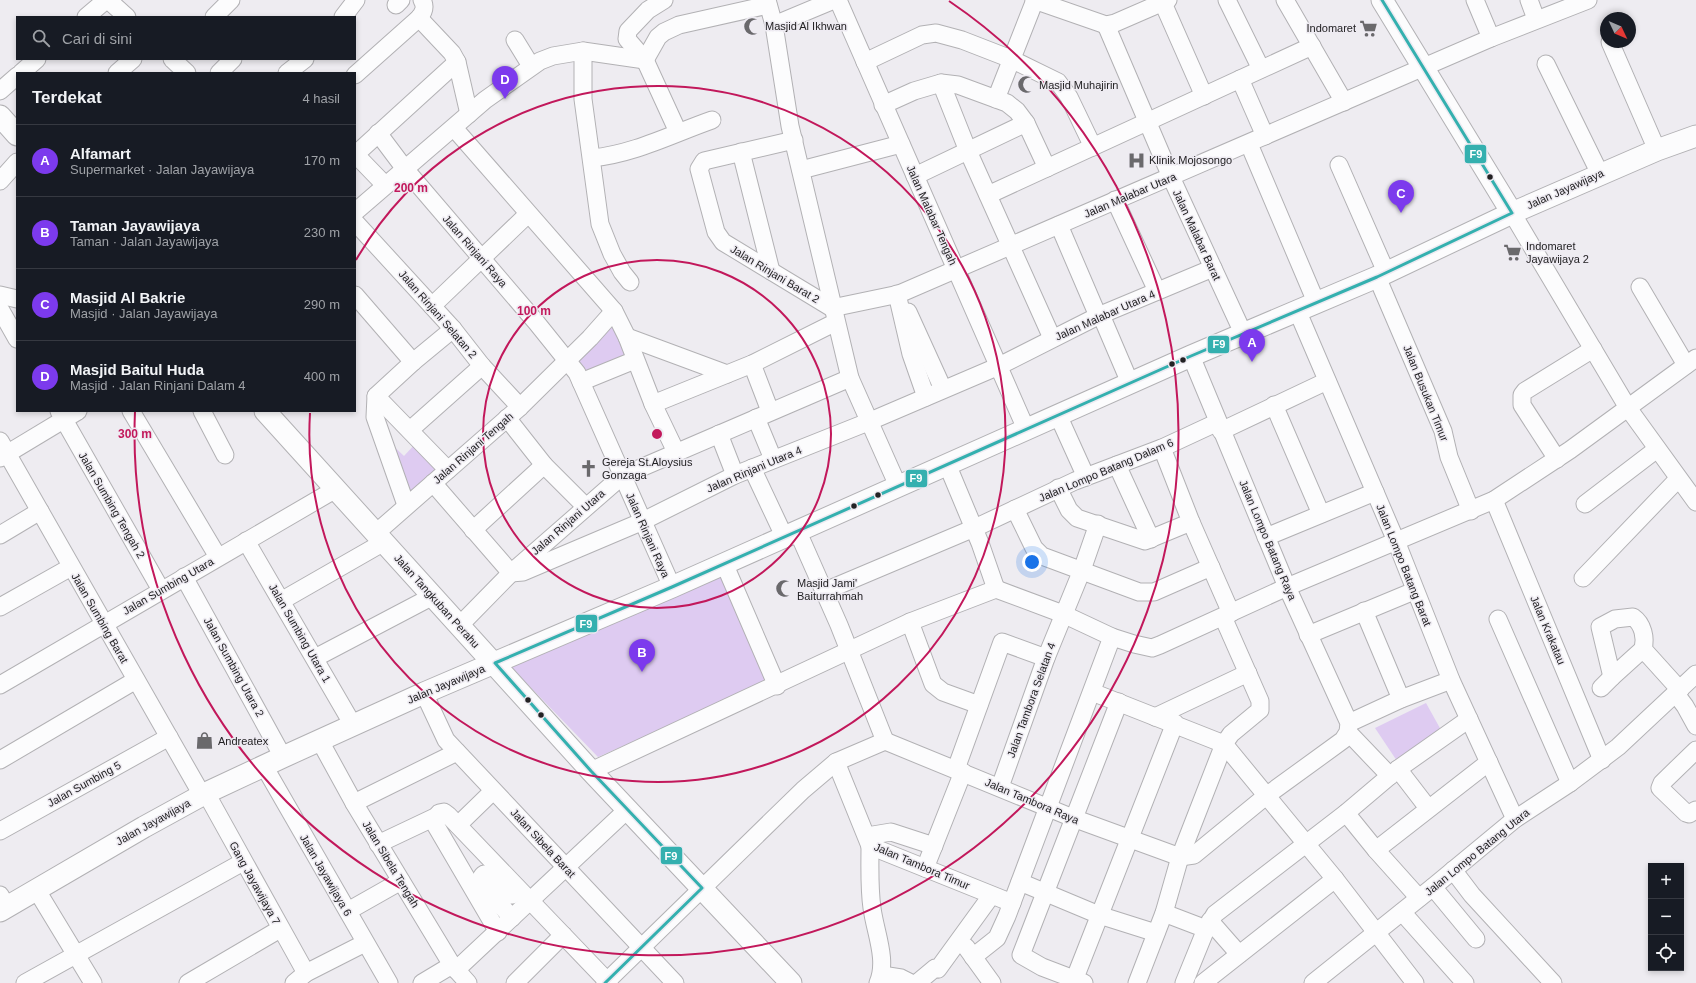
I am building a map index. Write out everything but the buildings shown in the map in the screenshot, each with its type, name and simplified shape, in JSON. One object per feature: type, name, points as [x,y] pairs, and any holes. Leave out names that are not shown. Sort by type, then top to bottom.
[{"type":"main road","points":[[1382,0],[1512,213]]},
{"type":"main road","points":[[0,116],[16,135]]},
{"type":"main road","name":"Jalan Jayawijaya","points":[[2,904],[36,889],[204,794],[353,725],[672,587],[1243,333],[1381,274],[1600,174],[1657,150],[1696,136]]},
{"type":"main road","name":"Jalan Tangkuban Perahu","points":[[266,412],[591,771],[791,983]]},
{"type":"street","points":[[87,16],[107,0],[125,16]]},
{"type":"street","points":[[215,16],[231,0]]},
{"type":"street","points":[[344,16],[356,0]]},
{"type":"street","points":[[664,0],[648,10],[626,35],[627,39],[645,60],[678,132]]},
{"type":"street","points":[[774,25],[834,0]]},
{"type":"street","name":"Jalan Malabar Tengah","points":[[838,0],[1026,429]]},
{"type":"street","points":[[996,99],[1035,0],[1106,25],[1115,23],[1166,1],[1204,96]]},
{"type":"street","points":[[1227,0],[1261,69]]},
{"type":"street","points":[[1285,0],[1344,102]]},
{"type":"street","points":[[1475,0],[1491,38]]},
{"type":"street","points":[[1529,0],[1536,19]]},
{"type":"street","name":"Jalan Malabar Utara","points":[[654,404],[752,364],[834,315],[898,294],[956,270],[1491,38],[1536,19],[1588,0]]},
{"type":"street","points":[[645,60],[661,34],[679,25],[768,2],[774,25],[790,126],[850,378],[868,422],[898,486]]},
{"type":"street","points":[[356,74],[424,6],[457,62],[469,114]]},
{"type":"street","name":"Jalan Malabar Barat","points":[[1106,25],[1171,178],[1243,333]]},
{"type":"street","points":[[865,62],[922,35],[936,33],[950,36],[1011,59],[1054,80],[1062,86],[1093,147]]},
{"type":"street","points":[[515,40],[531,66]]},
{"type":"street","points":[[988,195],[1312,46]]},
{"type":"street","points":[[1613,48],[1657,150]]},
{"type":"street","points":[[356,211],[385,184],[454,128],[485,100],[531,66],[553,56],[583,51],[645,60]]},
{"type":"street","points":[[583,51],[583,99],[600,224],[612,254],[622,272],[630,282]]},
{"type":"street","points":[[22,72],[36,60]]},
{"type":"street","points":[[118,72],[132,60]]},
{"type":"street","points":[[173,60],[186,72]]},
{"type":"street","points":[[220,72],[232,60]]},
{"type":"street","points":[[288,72],[304,60]]},
{"type":"street","points":[[356,153],[457,62]]},
{"type":"street","points":[[1546,64],[1600,174]]},
{"type":"street","points":[[0,91],[16,77]]},
{"type":"street","points":[[1240,79],[1266,136]]},
{"type":"street","points":[[941,83],[968,151],[1052,338]]},
{"type":"street","points":[[884,105],[914,91],[941,83],[958,85],[1007,103],[1017,111],[1026,123],[1047,168]]},
{"type":"street","points":[[592,158],[613,156],[712,120]]},
{"type":"street","points":[[915,176],[1026,123]]},
{"type":"street","points":[[454,128],[614,311],[627,337],[635,360],[676,452]]},
{"type":"street","name":"Jalan Rinjani Raya","points":[[378,133],[405,169],[567,360],[582,382],[642,522],[672,587]]},
{"type":"street","points":[[771,271],[741,152],[794,140]]},
{"type":"street","points":[[801,170],[901,144]]},
{"type":"street","points":[[1249,144],[1316,302]]},
{"type":"street","name":"Jalan Rinjani Barat 2","points":[[741,152],[704,162],[699,169],[716,232],[720,239],[727,244],[771,271],[834,315]]},
{"type":"street","points":[[356,155],[385,184]]},
{"type":"street","points":[[0,181],[16,163]]},
{"type":"street","name":"Jalan Busukan Timur","points":[[1340,165],[1443,431],[1449,457],[1471,511]]},
{"type":"street","points":[[1115,200],[1157,291]]},
{"type":"street","points":[[1512,213],[1628,408],[1696,502]]},
{"type":"street","points":[[432,306],[528,214]]},
{"type":"street","name":"Jalan Rinjani Selatan 2","points":[[356,223],[453,329],[482,366],[520,407]]},
{"type":"street","points":[[1059,225],[1130,383]]},
{"type":"street","name":"Jalan Malabar Utara 4","points":[[926,397],[999,366],[1100,315],[1213,268]]},
{"type":"street","points":[[591,771],[777,686],[849,650],[910,622],[996,589],[1063,614],[1112,637],[1152,648],[1396,541],[1471,511],[1494,500],[1557,458],[1691,362],[1640,287]]},
{"type":"street","points":[[898,294],[943,389]]},
{"type":"street","points":[[898,294],[911,354],[917,376],[926,397]]},
{"type":"street","points":[[0,295],[16,299]]},
{"type":"street","points":[[356,296],[413,362]]},
{"type":"street","points":[[0,309],[16,337]]},
{"type":"street","name":"Jalan Lompo Batang Barat","points":[[1297,310],[1396,541],[1414,591],[1451,680],[1515,819]]},
{"type":"street","name":"Jalan Rinjani Tengah","points":[[281,601],[380,538],[406,505],[520,407],[590,338],[614,311]]},
{"type":"street","points":[[406,505],[375,417],[376,396],[413,362],[453,329]]},
{"type":"street","points":[[627,337],[727,374]]},
{"type":"street","points":[[1557,458],[1522,405],[1522,395],[1525,391],[1593,349]]},
{"type":"street","name":"Jalan Lompo Batang Raya","points":[[1191,356],[1287,588],[1348,727],[1428,808]]},
{"type":"street","points":[[582,382],[635,360]]},
{"type":"street","points":[[752,364],[773,459]]},
{"type":"street","points":[[410,430],[482,366]]},
{"type":"street","name":"Jalan Rinjani Utara","points":[[459,626],[511,573],[585,506],[622,476],[850,378]]},
{"type":"street","name":"Jalan Lompo Batang Dalam 6","points":[[825,591],[1015,510],[1058,488],[1274,405],[1327,381]]},
{"type":"street","points":[[376,396],[448,470]]},
{"type":"street","name":"Jalan Rinjani Utara 4","points":[[511,573],[523,572],[642,522],[735,475],[868,422],[926,397]]},
{"type":"street","points":[[1274,405],[1321,514]]},
{"type":"street","points":[[3,451],[61,415],[74,412]]},
{"type":"street","points":[[132,412],[218,557]]},
{"type":"street","points":[[203,412],[225,456]]},
{"type":"street","name":"Jalan Sumbing Tengah 2","points":[[61,415],[161,590]]},
{"type":"street","points":[[1058,415],[1086,477]]},
{"type":"street","points":[[507,418],[544,465],[585,506]]},
{"type":"street","points":[[718,434],[735,475]]},
{"type":"street","points":[[1137,983],[1164,912],[1180,857],[1224,744],[1231,734],[1260,710],[1260,701],[1248,673],[1211,567],[1191,522],[1162,448]]},
{"type":"street","points":[[1585,504],[1657,449]]},
{"type":"street","name":"Jalan Sumbing Barat","points":[[3,451],[40,512],[70,567],[169,737],[204,794]]},
{"type":"street","points":[[947,464],[988,562],[996,589]]},
{"type":"street","points":[[473,530],[544,465]]},
{"type":"street","points":[[1117,466],[1151,539]]},
{"type":"street","points":[[378,844],[434,817],[439,813],[444,812],[458,825],[522,908],[563,935],[607,982],[803,790],[836,762],[885,741],[825,591],[752,468]]},
{"type":"street","points":[[1583,578],[1678,479]]},
{"type":"street","points":[[433,483],[511,573]]},
{"type":"street","points":[[1058,488],[1074,516],[1145,541],[1191,522]]},
{"type":"street","name":"Jalan Sumbing Utara","points":[[0,685],[336,489]]},
{"type":"street","points":[[1266,537],[1374,492]]},
{"type":"street","name":"Jalan Krakatau","points":[[1494,500],[1602,760]]},
{"type":"street","points":[[1015,510],[1036,552],[1042,556],[1139,592],[1154,592],[1211,567]]},
{"type":"street","points":[[0,535],[40,512]]},
{"type":"street","name":"Jalan Tambora Selatan 4","points":[[1000,787],[1046,658],[1082,570],[1098,524]]},
{"type":"street","name":"Jalan Sumbing Utara 1","points":[[246,541],[353,725]]},
{"type":"street","points":[[724,563],[777,686]]},
{"type":"street","points":[[0,607],[70,567]]},
{"type":"street","name":"Jalan Sumbing Utara 2","points":[[184,577],[283,757]]},
{"type":"street","points":[[1308,635],[1414,591]]},
{"type":"street","points":[[315,658],[433,596]]},
{"type":"street","points":[[1364,611],[1401,699]]},
{"type":"street","points":[[1633,617],[1638,623],[1642,632],[1645,642],[1643,649],[1607,683],[1600,627],[1615,620],[1633,617]]},
{"type":"street","points":[[1498,619],[1570,783]]},
{"type":"street","points":[[910,622],[933,684],[943,692],[979,704]]},
{"type":"street","points":[[973,957],[992,942],[1000,932],[1112,637]]},
{"type":"street","points":[[925,868],[934,846],[979,704],[1002,642],[1046,658]]},
{"type":"street","points":[[1643,649],[1678,692],[1696,726]]},
{"type":"street","points":[[1155,717],[1248,673]]},
{"type":"street","name":"Jalan Lompo Batang Utara","points":[[1313,983],[1515,819],[1602,760],[1696,674]]},
{"type":"street","points":[[0,760],[136,680]]},
{"type":"street","points":[[1180,857],[1194,855],[1266,796],[1343,740],[1348,727],[1401,699],[1451,680]]},
{"type":"street","points":[[1092,692],[1224,744],[1306,843],[1415,983]]},
{"type":"street","name":"Jalan Sibela Barat","points":[[424,693],[438,726],[446,740],[675,983]]},
{"type":"street","points":[[1119,702],[1021,955],[1042,967],[1077,982],[1099,915],[1174,724]]},
{"type":"street","points":[[1184,983],[1208,925],[1215,914],[1306,843],[1346,814],[1394,772],[1469,719]]},
{"type":"street","name":"Jalan Sumbing 5","points":[[0,831],[169,737]]},
{"type":"street","name":"Jalan Sibela Tengah","points":[[320,741],[378,844],[454,968],[468,983]]},
{"type":"street","name":"Jalan Tambora Raya","points":[[885,741],[959,770],[1047,808],[1180,857]]},
{"type":"street","points":[[1696,750],[1662,783],[1660,788],[1686,813],[1689,814],[1696,810]]},
{"type":"street","points":[[354,803],[457,752]]},
{"type":"street","name":"Jalan Tambora Timur","points":[[836,762],[868,841],[925,868],[991,896],[1012,903]]},
{"type":"street","points":[[1376,850],[1489,762]]},
{"type":"street","name":"Jalan Jayawijaya 6","points":[[264,766],[389,983]]},
{"type":"street","points":[[458,825],[493,791]]},
{"type":"street","name":"Gang Jayawijaya 7","points":[[204,794],[280,929],[300,978]]},
{"type":"street","points":[[422,983],[454,968],[498,932],[628,809]]},
{"type":"street","points":[[1346,814],[1419,898]]},
{"type":"street","points":[[434,817],[436,826],[498,932]]},
{"type":"street","points":[[911,983],[901,978],[880,979],[881,957],[872,909],[868,841],[891,832],[934,846]]},
{"type":"street","points":[[25,983],[243,862]]},
{"type":"street","points":[[1453,870],[1472,894],[1553,983]]},
{"type":"street","points":[[1203,983],[1335,880]]},
{"type":"street","points":[[348,912],[401,881]]},
{"type":"street","points":[[1020,882],[1099,915],[1156,933]]},
{"type":"street","points":[[1433,887],[1476,939]]},
{"type":"street","points":[[36,889],[77,954],[93,983]]},
{"type":"street","points":[[917,983],[931,969],[938,969],[991,896]]},
{"type":"street","points":[[1164,912],[1208,925],[1240,954]]},
{"type":"street","points":[[1402,912],[1465,983]]},
{"type":"street","points":[[188,983],[280,929]]},
{"type":"street","points":[[515,983],[563,935]]},
{"type":"street","points":[[962,942],[992,983]]},
{"type":"street","points":[[300,978],[365,943]]},
{"type":"shaded area","points":[[613,315],[631,358],[582,378],[571,360]]},
{"type":"shaded area","points":[[387,440],[404,456],[416,443],[443,470],[407,500]]},
{"type":"shaded area","points":[[721,570],[771,681],[598,757],[507,663]]},
{"type":"shaded area","points":[[1426,703],[1441,730],[1397,761],[1375,728]]},
{"type":"transit line","name":"F9","points":[[605,983],[702,888],[591,771],[495,663],[672,587],[1191,356],[1377,277],[1512,213],[1382,0]]},
{"type":"place","name":"Masjid Al Ikhwan","points":[[752,26]]},
{"type":"place","name":"Indomaret","points":[[1369,28]]},
{"type":"place","name":"Masjid Muhajirin","points":[[1026,85]]},
{"type":"place","name":"Masjid Baitul Huda","points":[[505,99]]},
{"type":"place","name":"Klinik Mojosongo","points":[[1136,160]]},
{"type":"place","name":"Masjid Al Bakrie","points":[[1401,213]]},
{"type":"place","name":"Indomaret Jayawijaya 2","points":[[1513,252]]},
{"type":"place","name":"Alfamart","points":[[1252,362]]},
{"type":"place","name":"Gereja St.Aloysius Gonzaga","points":[[589,468]]},
{"type":"place","name":"Masjid Jami' Baiturrahmah","points":[[784,589]]},
{"type":"place","name":"Taman Jayawijaya","points":[[642,672]]},
{"type":"place","name":"Andreatex","points":[[205,741]]}]
